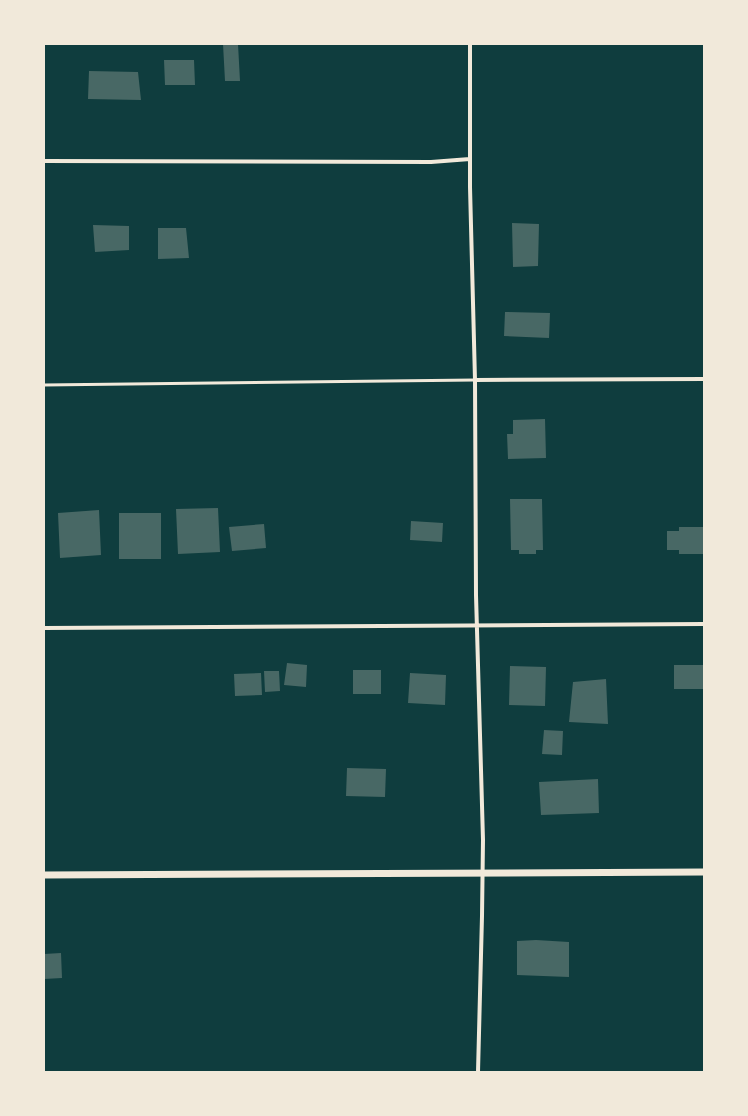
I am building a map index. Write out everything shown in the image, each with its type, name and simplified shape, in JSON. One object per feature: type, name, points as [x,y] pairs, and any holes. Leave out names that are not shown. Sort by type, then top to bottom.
[{"type":"street","points":[[470,44],[470,187],[475,380],[476,595],[478,625],[483,873],[478,1072]]},
{"type":"street","points":[[44,161],[431,162],[470,159]]},
{"type":"street","points":[[475,380],[704,379]]},
{"type":"street","points":[[44,628],[704,624]]},
{"type":"street","points":[[44,875],[704,872]]},
{"type":"lane","points":[[44,385],[475,380]]},
{"type":"building","points":[[223,44],[238,44],[240,81],[225,81]]},
{"type":"building","points":[[164,60],[194,60],[195,85],[165,85]]},
{"type":"building","points":[[89,71],[138,72],[141,100],[88,99]]},
{"type":"building","points":[[512,223],[539,224],[538,266],[513,267]]},
{"type":"building","points":[[93,225],[129,226],[129,250],[95,252]]},
{"type":"building","points":[[158,228],[186,228],[189,258],[158,259]]},
{"type":"building","points":[[505,312],[550,313],[549,338],[504,336]]},
{"type":"building","points":[[545,419],[546,458],[508,459],[507,434],[513,434],[513,420]]},
{"type":"building","points":[[510,499],[542,499],[543,550],[536,550],[536,554],[519,554],[519,550],[511,550]]},
{"type":"building","points":[[218,508],[220,552],[178,554],[176,509]]},
{"type":"building","points":[[99,510],[101,555],[60,558],[58,513]]},
{"type":"building","points":[[119,513],[161,513],[161,559],[119,559]]},
{"type":"building","points":[[411,521],[443,523],[442,542],[410,540]]},
{"type":"building","points":[[264,524],[266,548],[232,551],[229,527]]},
{"type":"building","points":[[679,527],[704,527],[704,554],[679,554],[679,550],[667,550],[667,531],[679,531]]},
{"type":"building","points":[[287,663],[307,665],[306,687],[284,685]]},
{"type":"building","points":[[674,665],[704,665],[704,689],[674,689]]},
{"type":"building","points":[[510,666],[546,667],[545,706],[509,705]]},
{"type":"building","points":[[353,670],[381,670],[381,694],[353,694]]},
{"type":"building","points":[[264,671],[279,671],[280,691],[265,692]]},
{"type":"building","points":[[261,673],[262,695],[235,696],[234,674]]},
{"type":"building","points":[[410,673],[446,675],[445,705],[408,703]]},
{"type":"building","points":[[606,679],[608,724],[569,722],[573,682]]},
{"type":"building","points":[[544,730],[563,731],[562,755],[542,754]]},
{"type":"building","points":[[347,768],[386,769],[385,797],[346,796]]},
{"type":"building","points":[[598,779],[599,813],[541,815],[539,782]]},
{"type":"building","points":[[536,940],[569,942],[569,977],[517,975],[517,941]]},
{"type":"building","points":[[61,953],[62,978],[44,979],[44,954]]}]
